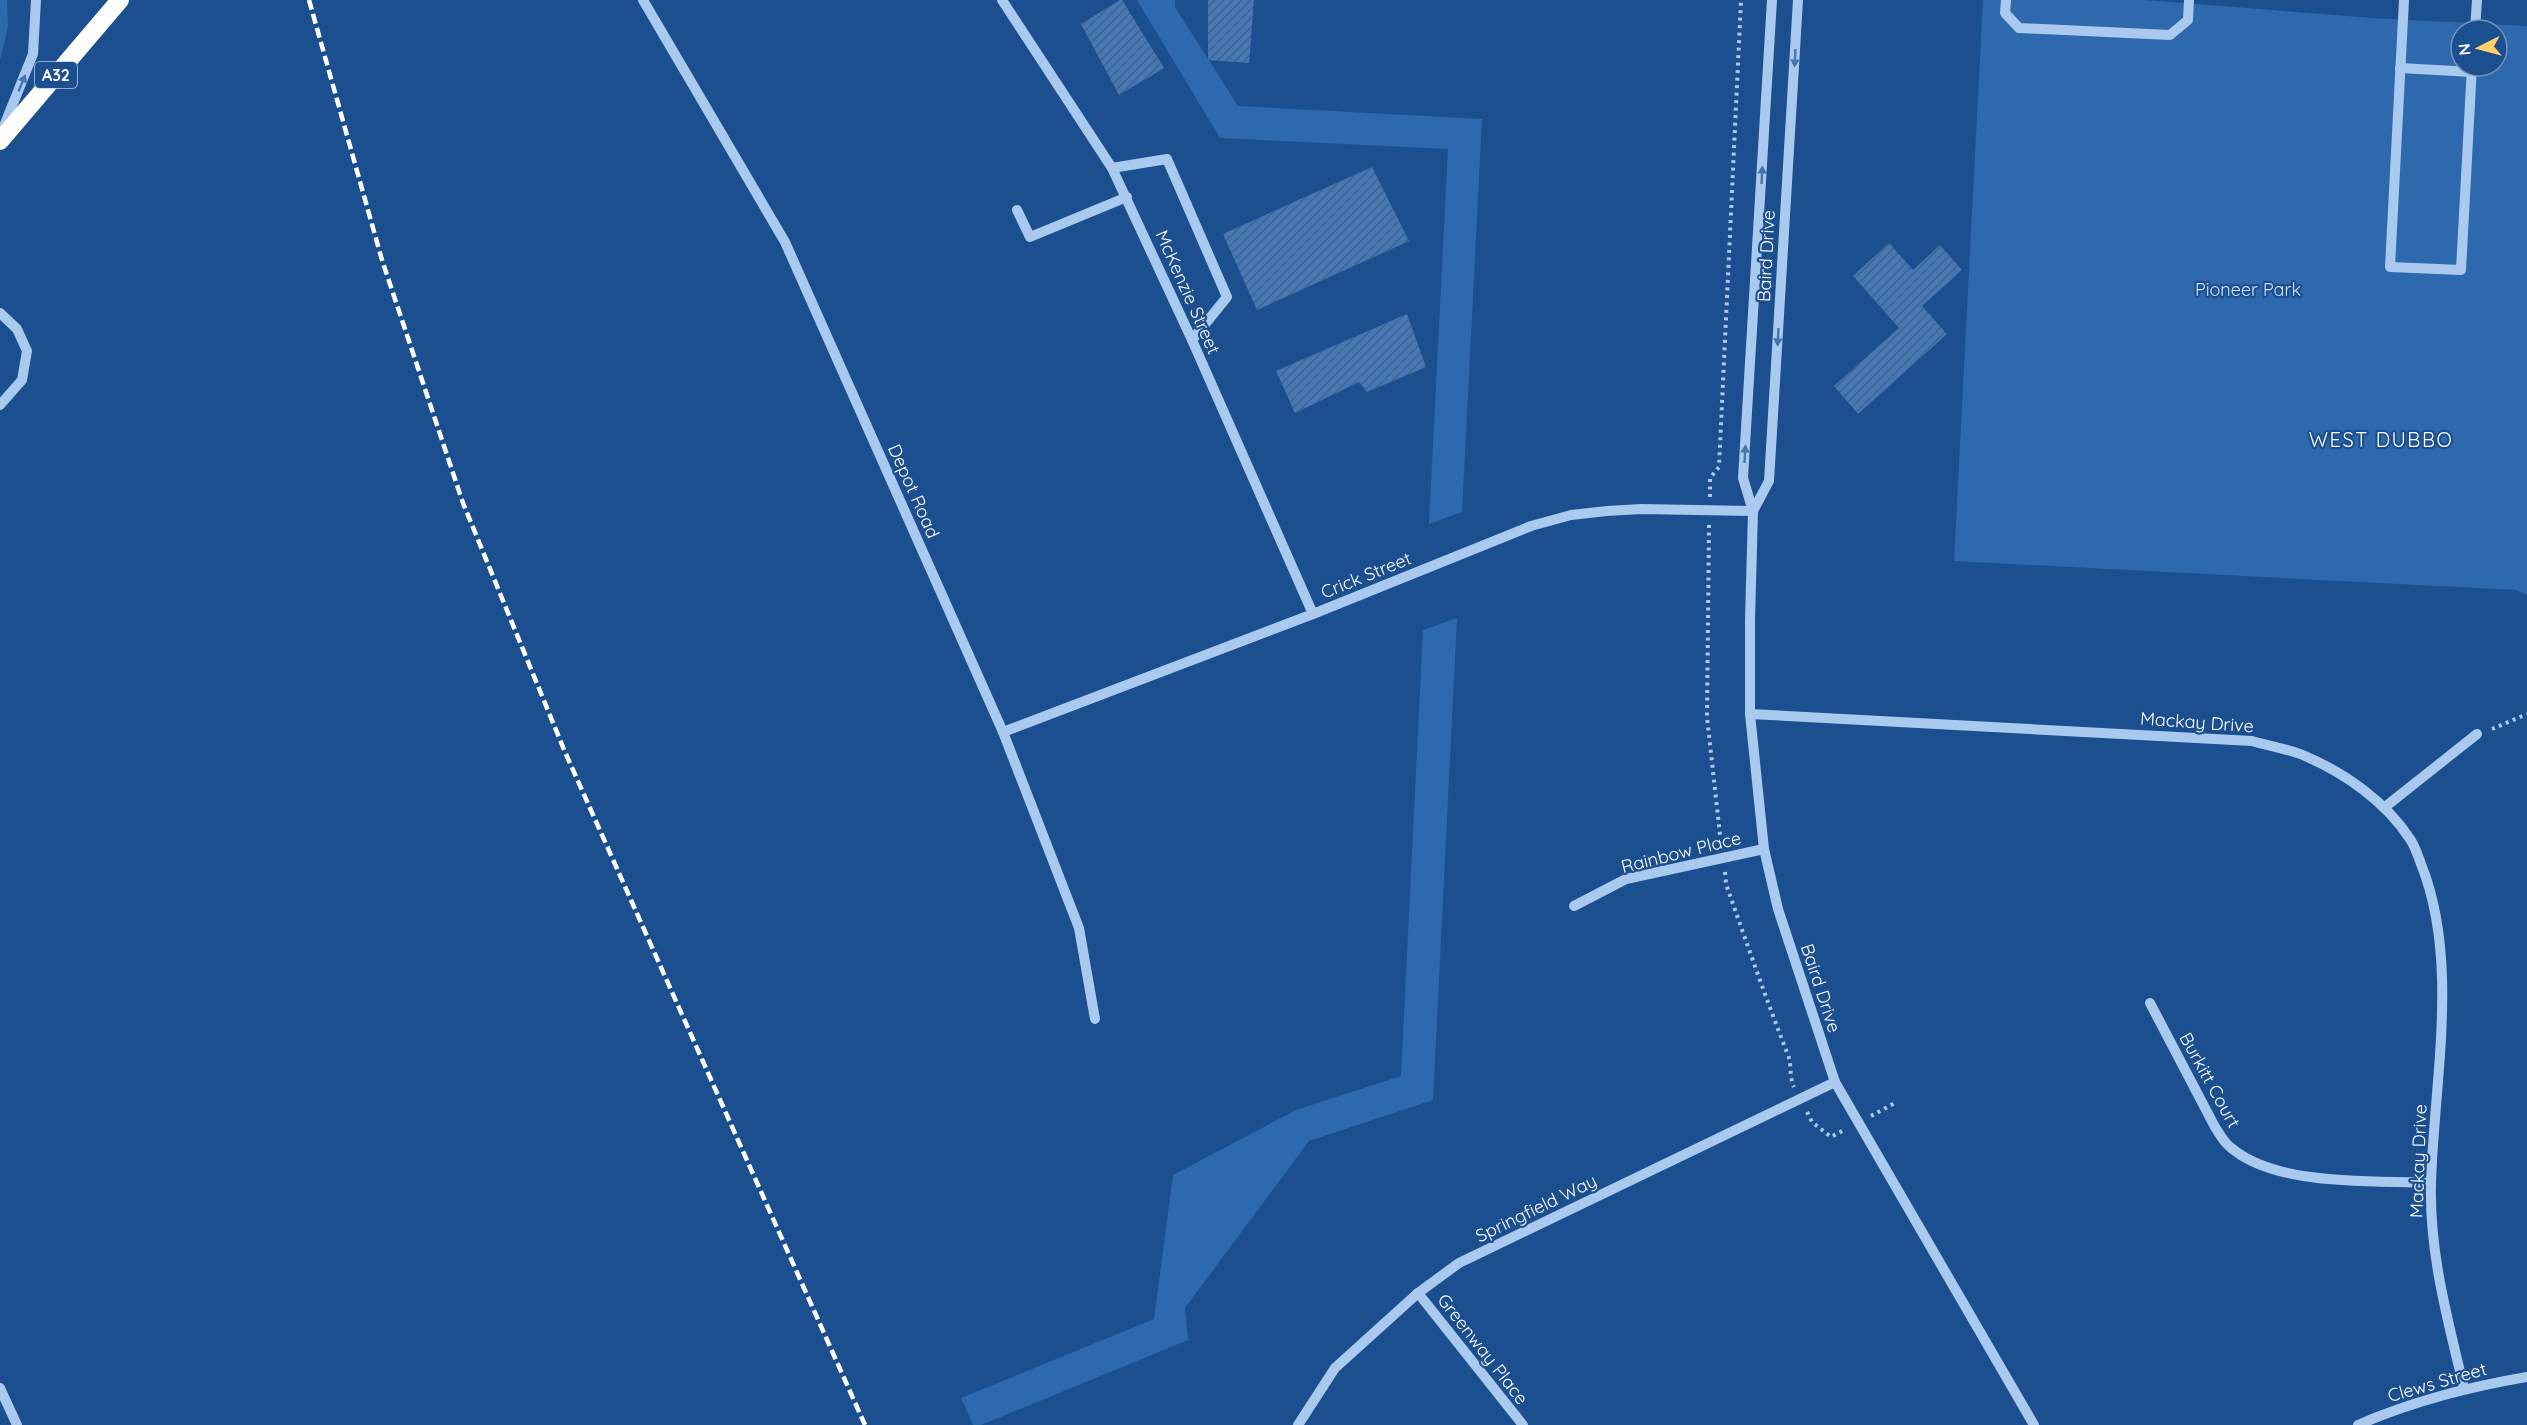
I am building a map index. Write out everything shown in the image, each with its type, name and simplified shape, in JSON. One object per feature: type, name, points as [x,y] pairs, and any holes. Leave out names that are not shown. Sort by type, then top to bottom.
[{"type":"highway","name":"A32","points":[[0,139],[112,3]]},
{"type":"street","points":[[0,139],[33,54],[36,0]]},
{"type":"street","name":"Depot Road","points":[[643,0],[784,242],[1003,732],[1079,927],[1095,1019]]},
{"type":"street","name":"McKenzie Street","points":[[1002,0],[1112,168],[1127,197],[1313,614]]},
{"type":"street","name":"Baird Drive","points":[[1772,0],[1743,478],[1753,511],[1750,714],[1764,849],[1778,909],[1835,1082],[2034,1425]]},
{"type":"street","name":"Baird Drive","points":[[1753,511],[1769,481],[1798,0]]},
{"type":"street","points":[[2006,0],[2005,13],[2019,28],[2170,35],[2188,20],[2189,0]]},
{"type":"street","points":[[2404,0],[2390,267],[2461,270],[2472,78]]},
{"type":"street","points":[[2476,18],[2477,0]]},
{"type":"street","points":[[2400,68],[2449,69]]},
{"type":"street","points":[[1112,168],[1167,159],[1227,297],[1192,340]]},
{"type":"street","points":[[1017,210],[1030,237],[1127,197]]},
{"type":"street","points":[[0,313],[17,329],[27,351],[22,380],[0,405]]},
{"type":"street","name":"Crick Street","points":[[1003,732],[1313,614],[1531,526],[1571,515],[1641,509],[1753,511]]},
{"type":"street","name":"Mackay Drive","points":[[1750,714],[2252,741],[2304,755],[2346,778],[2385,807],[2411,840],[2432,891],[2441,943],[2441,997],[2431,1183],[2436,1263],[2464,1388]]},
{"type":"street","points":[[2385,807],[2477,734]]},
{"type":"street","name":"Rainbow Place","points":[[1574,906],[1626,879],[1764,849]]},
{"type":"street","name":"Burkitt Court","points":[[2150,1003],[2215,1127],[2228,1145],[2252,1162],[2278,1172],[2305,1177],[2431,1183]]},
{"type":"street","name":"Springfield Way","points":[[1298,1425],[1335,1368],[1418,1293],[1459,1263],[1835,1082]]},
{"type":"street","name":"Greenway Place","points":[[1418,1293],[1523,1425]]},
{"type":"street","name":"Clews Street","points":[[2358,1425],[2421,1401],[2464,1388],[2527,1377]]},
{"type":"street","points":[[0,1388],[17,1425]]},
{"type":"path","points":[[2477,734],[2527,714]]},
{"type":"green space","points":[[0,0],[7,0],[8,27],[0,60]]},
{"type":"green space","points":[[1137,0],[1175,0],[1175,7],[1238,106],[1482,119],[1462,512],[1429,524],[1448,149],[1220,138]]},
{"type":"green space","name":"Pioneer Park","points":[[1983,0],[2145,0],[2449,22],[2449,78],[2509,78],[2509,25],[2527,26],[2527,595],[2516,590],[1954,561]]},
{"type":"green space","points":[[1457,618],[1433,1100],[1309,1141],[1185,1308],[1188,1340],[981,1425],[973,1425],[961,1398],[1154,1319],[1173,1175],[1296,1110],[1401,1076],[1423,630]]},
{"type":"building","points":[[1120,0],[1164,68],[1119,95],[1081,24]]},
{"type":"building","points":[[1208,0],[1254,0],[1249,63],[1208,60]]},
{"type":"building","points":[[1372,167],[1409,241],[1257,310],[1223,234]]},
{"type":"building","points":[[1889,243],[1913,270],[1940,245],[1962,270],[1922,306],[1947,334],[1858,414],[1834,386],[1899,328],[1853,276]]},
{"type":"building","points":[[1407,314],[1426,367],[1367,392],[1359,382],[1295,413],[1276,371]]},
{"type":"railway","points":[[309,0],[382,260],[463,503],[565,752],[865,1425]]},
{"type":"district","name":"WEST DUBBO","points":[[2381,439]]}]
